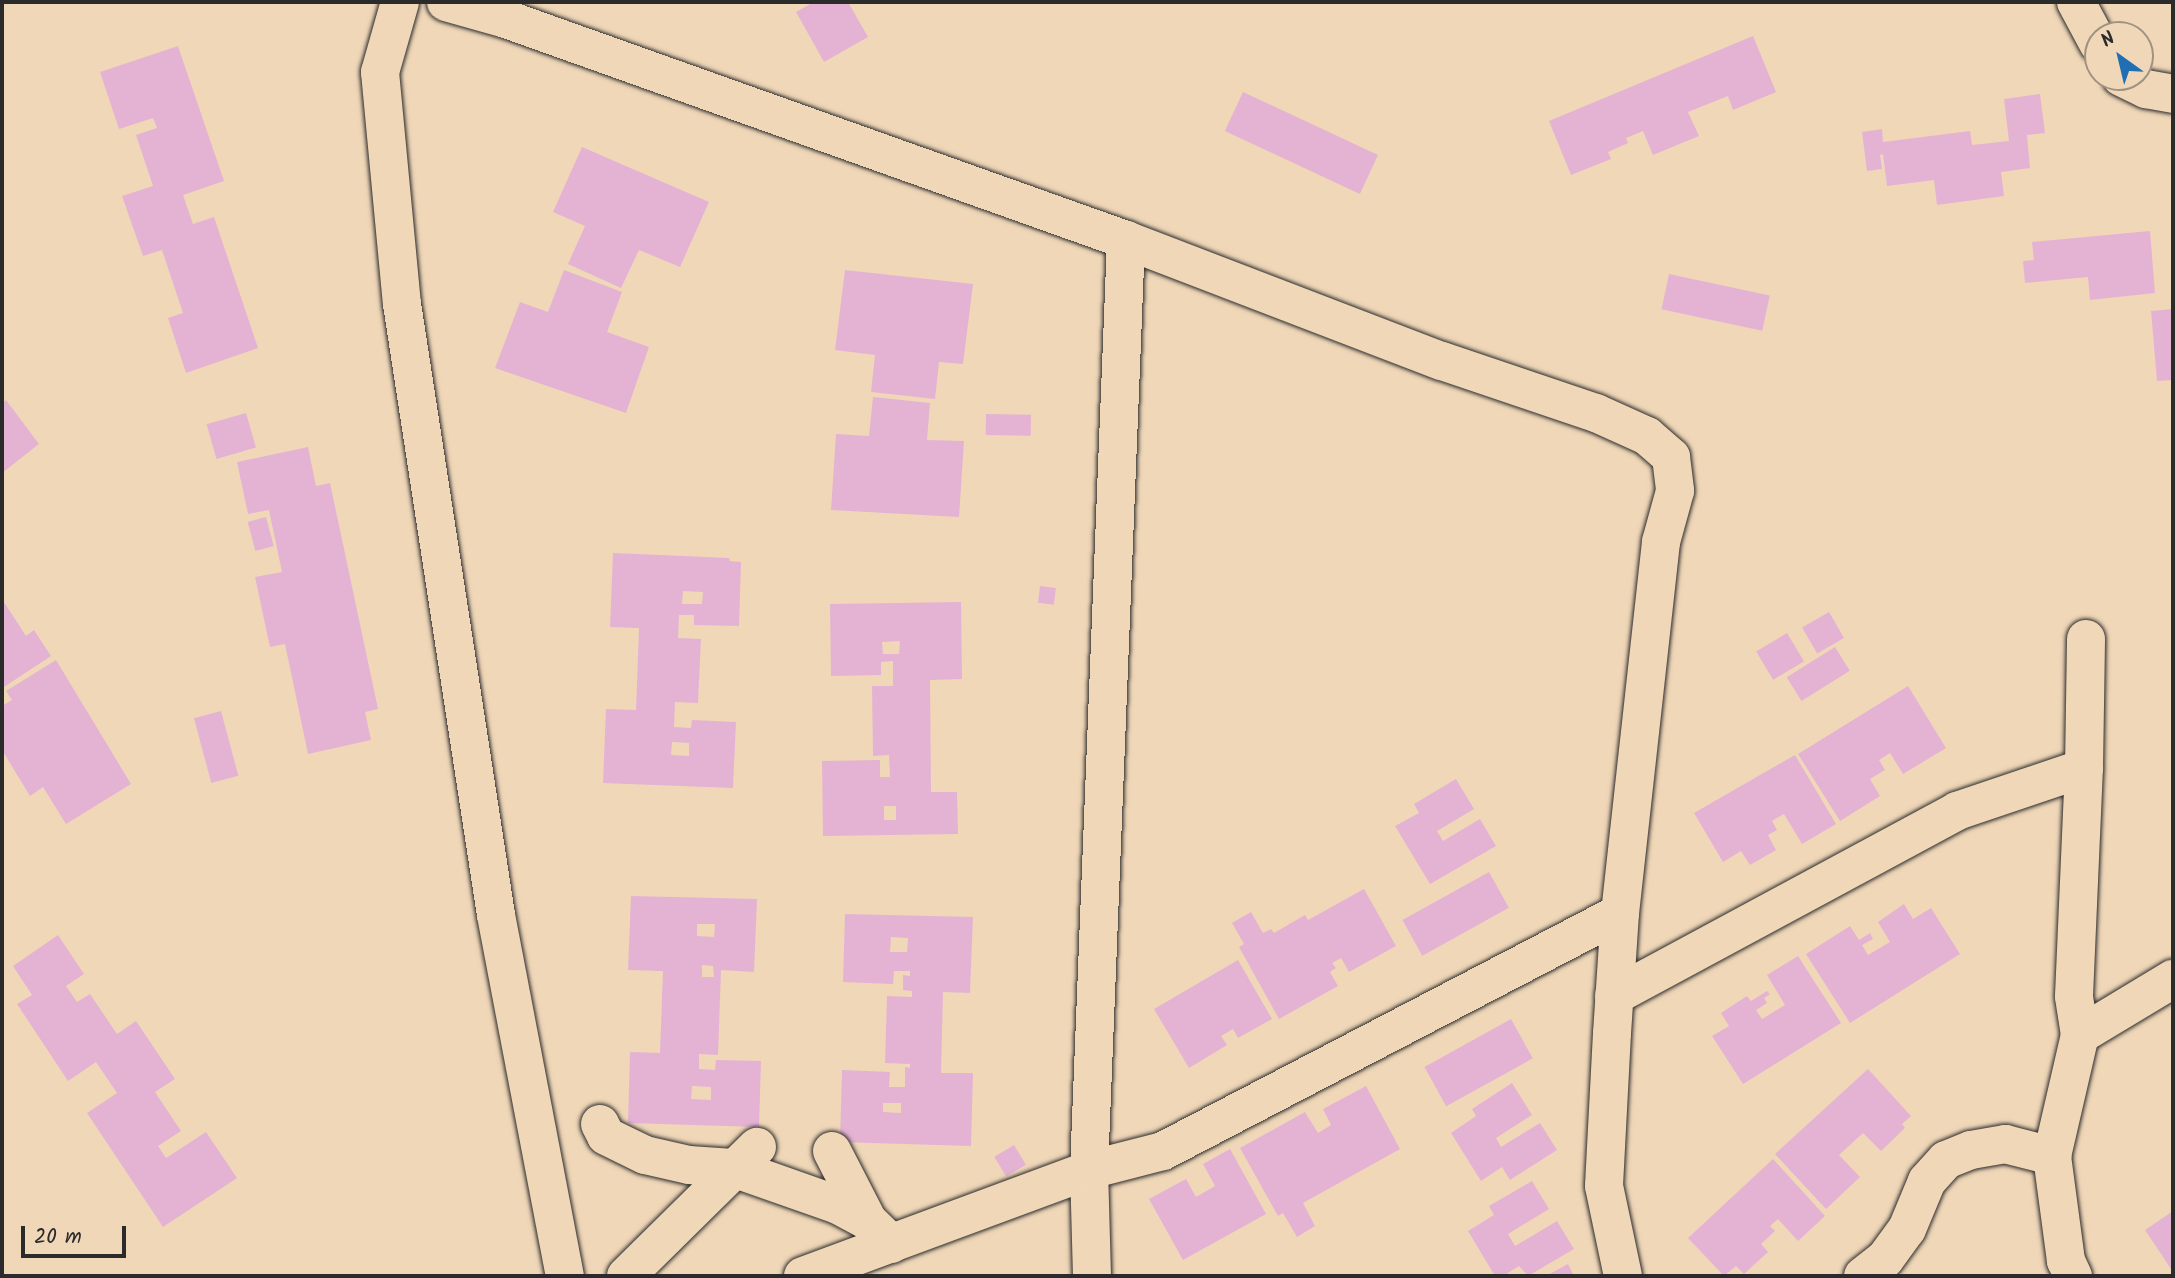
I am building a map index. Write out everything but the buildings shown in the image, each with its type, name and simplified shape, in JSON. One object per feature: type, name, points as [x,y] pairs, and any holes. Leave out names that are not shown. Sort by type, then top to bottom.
[{"type":"street","points":[[400,2],[380,72],[402,304],[496,915],[565,1276]]},
{"type":"street","points":[[446,2],[503,18],[1126,240],[1442,362],[1596,413],[1647,436],[1671,457],[1675,491],[1661,542],[1620,913],[1614,996],[1604,1186],[1623,1276]]},
{"type":"street","points":[[2076,2],[2086,21]]},
{"type":"street","points":[[2154,90],[2173,94]]},
{"type":"street","points":[[1092,1276],[1089,1170],[1126,240]]},
{"type":"street","points":[[2073,1276],[2066,1261],[2052,1156],[2080,1035],[2074,996],[2084,768],[2086,639]]},
{"type":"street","points":[[1614,996],[1957,811],[2084,768]]},
{"type":"street","points":[[803,1276],[880,1232],[1163,1151],[1620,913]]},
{"type":"street","points":[[2080,1035],[2173,979]]},
{"type":"street","points":[[600,1124],[606,1136],[645,1155],[689,1165],[745,1158],[838,1205],[880,1232]]},
{"type":"street","points":[[1863,1276],[1885,1259],[1907,1229],[1927,1181],[1946,1160],[1971,1150],[2006,1144],[2052,1156]]},
{"type":"street","points":[[832,1150],[880,1232]]},
{"type":"street","points":[[626,1276],[745,1158]]}]
